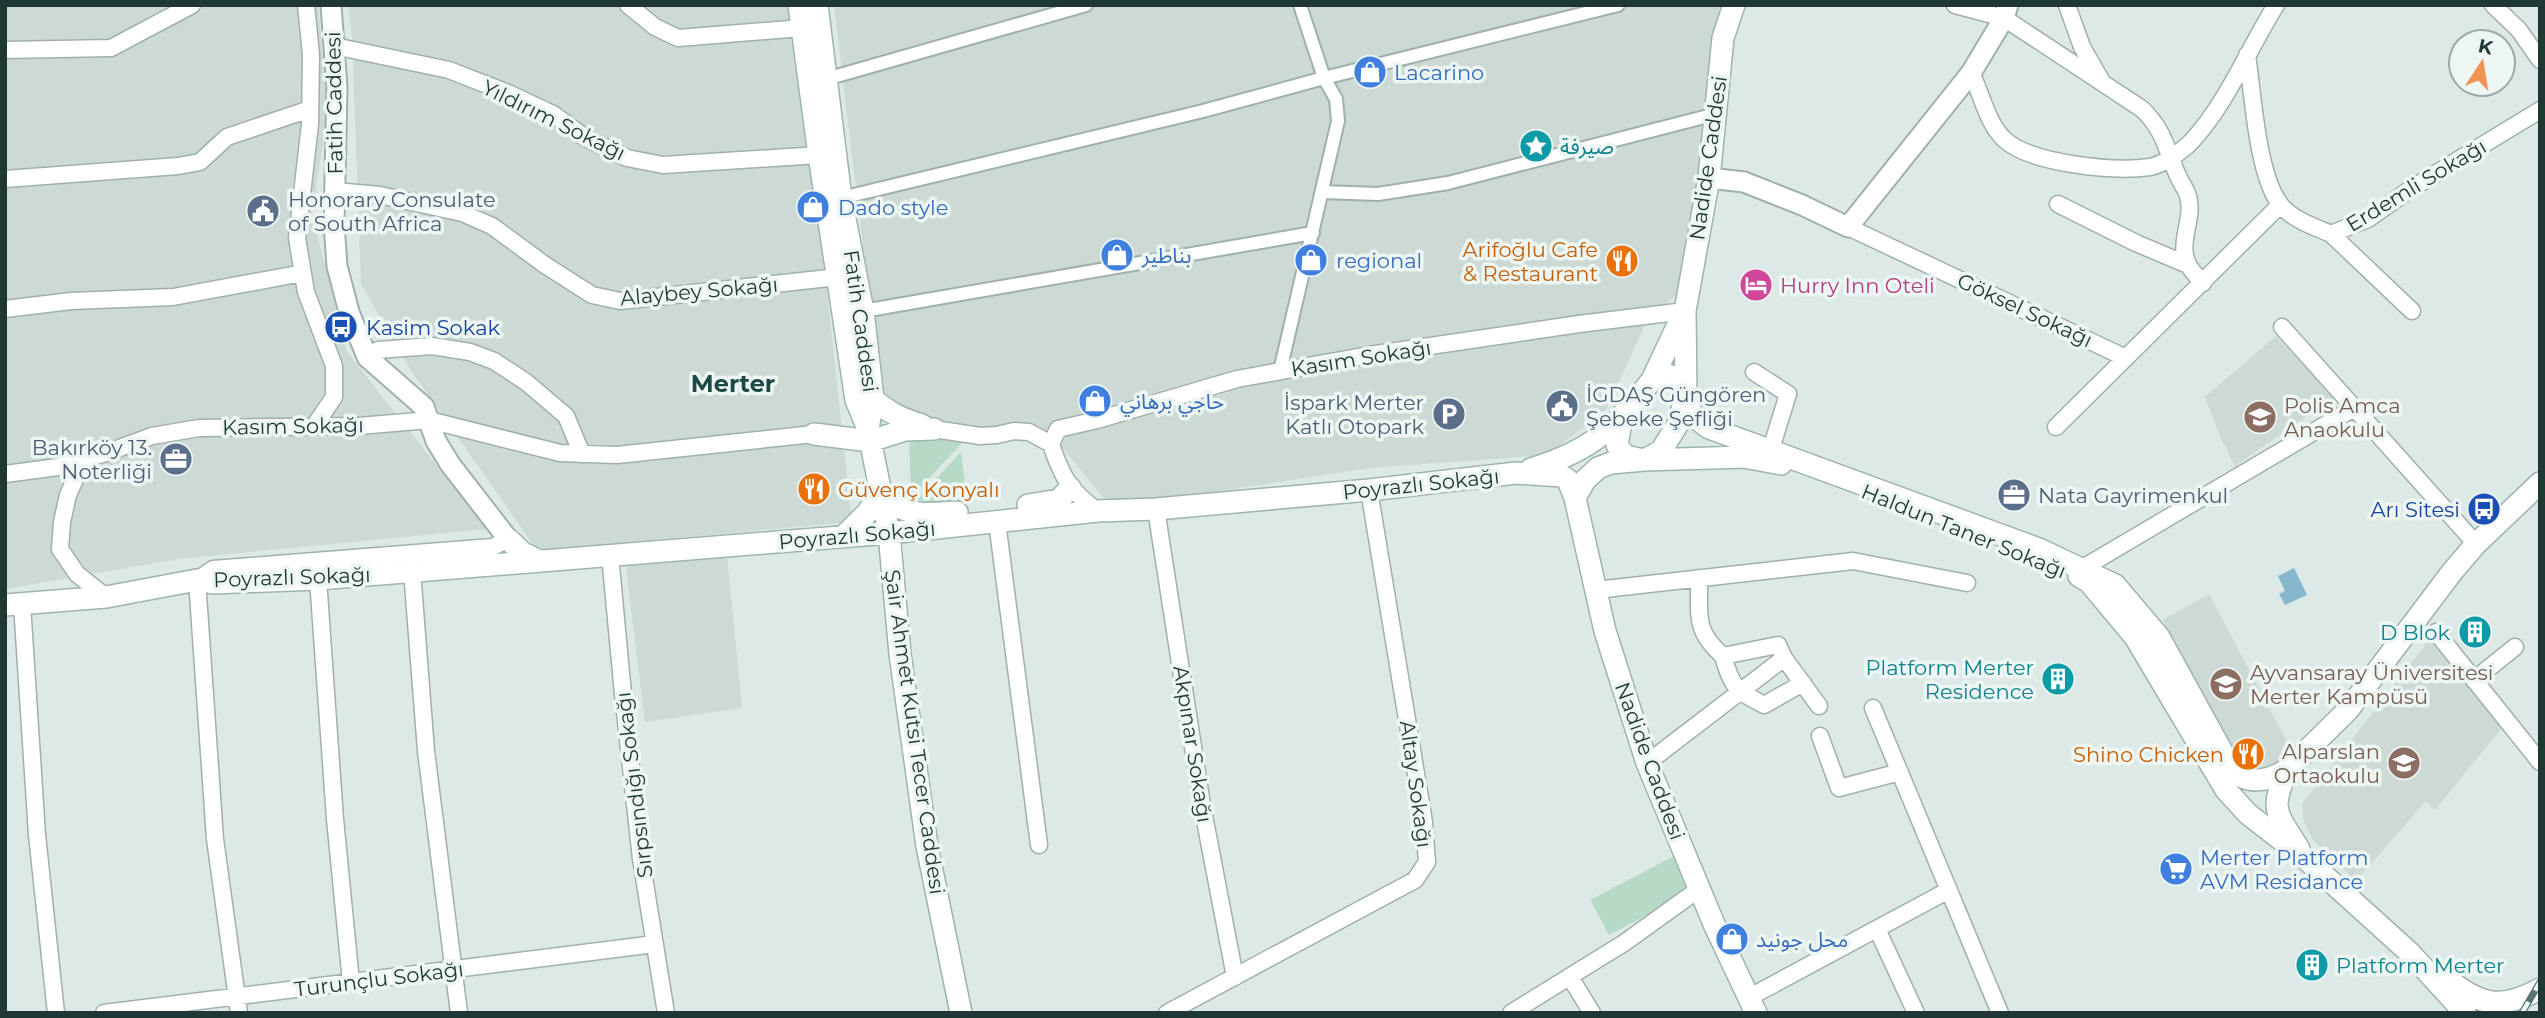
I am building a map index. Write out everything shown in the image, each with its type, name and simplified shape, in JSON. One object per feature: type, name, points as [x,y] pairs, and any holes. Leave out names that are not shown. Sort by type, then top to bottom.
[{"type":"main road","name":"Fatih Caddesi","points":[[799,5],[819,155],[834,200],[863,311],[873,399],[869,435]]},
{"type":"main road","name":"Fatih Caddesi","points":[[817,5],[826,79],[838,277],[856,400],[869,435],[889,533]]},
{"type":"main road","name":"Nadide Caddesi","points":[[1685,311],[1709,178],[1723,38],[1734,5]]},
{"type":"main road","points":[[1516,473],[1558,460],[1580,450],[1609,431],[1652,380],[1685,311]]},
{"type":"main road","points":[[1622,415],[1617,444],[1625,456],[1644,460],[1661,451],[1670,439],[1679,422],[1686,394],[1685,311]]},
{"type":"main road","points":[[1652,380],[1661,375],[1670,375],[1679,382],[1690,408],[1703,424],[2039,549],[2078,572],[2115,584],[2159,637],[2235,772],[2242,777],[2259,780],[2288,769],[2348,710],[2452,572],[2476,544],[2540,483]]},
{"type":"main road","points":[[873,399],[900,418],[934,429]]},
{"type":"main road","points":[[814,434],[869,435],[934,429]]},
{"type":"main road","name":"Haldun Taner Sokağı","points":[[1576,498],[1585,481],[1598,468],[1611,463],[1744,457],[1808,470],[2078,572],[2135,637],[2226,790],[2248,814],[2306,859],[2410,953],[2465,1013]]},
{"type":"main road","points":[[1516,473],[1562,476],[1568,480],[1576,498]]},
{"type":"main road","name":"Poyrazlı Sokağı","points":[[14,605],[106,597],[197,580],[213,583],[318,579],[889,533],[1098,511],[1156,509],[1369,490],[1516,473]]},
{"type":"main road","points":[[844,536],[869,511],[880,488],[897,506],[932,514],[1051,502],[1059,500],[1070,488]]},
{"type":"main road","name":"Nadide Caddesi","points":[[1576,498],[1605,631],[1647,763],[1699,889],[1752,1005]]},
{"type":"main road","name":"Şair Ahmet Kutsi Tecer Caddesi","points":[[889,533],[900,654],[927,846],[961,1013]]},
{"type":"main road","points":[[508,539],[523,554],[539,561]]},
{"type":"main road","points":[[491,565],[504,556],[509,545],[508,539]]},
{"type":"main road","points":[[2288,769],[2276,794],[2276,810],[2306,859]]},
{"type":"main road","points":[[2410,953],[2463,992],[2488,1004],[2515,1001],[2540,989]]},
{"type":"street","points":[[5,50],[111,48],[192,5]]},
{"type":"street","points":[[306,5],[311,55],[310,109],[298,238],[306,292],[334,366],[334,397],[316,425]]},
{"type":"street","name":"Fatih Caddesi","points":[[331,5],[337,88],[337,266],[349,312],[367,357],[424,407],[436,441],[450,464],[508,539]]},
{"type":"street","points":[[628,5],[655,27],[678,38],[802,28]]},
{"type":"street","points":[[826,79],[1086,5]]},
{"type":"street","points":[[1280,371],[1339,113],[1336,99],[1324,78],[1300,5]]},
{"type":"street","points":[[834,200],[1203,111],[1618,5]]},
{"type":"street","points":[[1955,5],[2006,11],[2152,118],[2162,132],[2188,196],[2189,210],[2184,239],[2188,265]]},
{"type":"street","points":[[2067,5],[2082,47],[2102,83]]},
{"type":"street","points":[[1971,74],[1996,130],[2007,142],[2041,159],[2076,165],[2132,168],[2153,166],[2190,143],[2220,102],[2276,5]]},
{"type":"street","points":[[2493,5],[2519,30],[2540,60]]},
{"type":"street","points":[[1849,227],[1971,74],[2006,11]]},
{"type":"street","name":"Yıldırım Sokağı","points":[[334,46],[449,70],[553,114],[584,137],[627,158],[663,165],[819,155]]},
{"type":"street","name":"Erdemli Sokağı","points":[[2247,55],[2264,174],[2280,205],[2309,225],[2331,234],[2368,219],[2415,186],[2540,110]]},
{"type":"street","points":[[5,179],[200,162],[228,137],[310,109]]},
{"type":"street","points":[[1322,192],[1378,194],[1448,183],[1716,114]]},
{"type":"street","name":"Göksel Sokağı","points":[[1709,178],[1744,182],[1802,205],[2126,358]]},
{"type":"street","name":"Alaybey Sokağı","points":[[335,191],[380,195],[461,214],[492,226],[592,295],[620,301],[838,277]]},
{"type":"street","points":[[2058,204],[2136,243],[2188,265],[2203,283]]},
{"type":"street","points":[[2056,427],[2280,205]]},
{"type":"street","points":[[863,311],[1313,233]]},
{"type":"street","points":[[2331,234],[2412,311]]},
{"type":"street","points":[[5,309],[71,301],[173,297],[303,273]]},
{"type":"street","name":"Kasım Sokağı","points":[[1051,444],[1058,429],[1237,379],[1383,353],[1685,311]]},
{"type":"street","points":[[2282,327],[2476,544]]},
{"type":"street","points":[[367,357],[378,349],[432,346],[470,352],[494,361],[526,382],[566,416],[582,454]]},
{"type":"street","points":[[1754,372],[1788,394],[1771,450]]},
{"type":"street","points":[[2078,572],[2354,408]]},
{"type":"street","name":"Kasım Sokağı","points":[[5,474],[58,467],[152,436],[200,428],[359,426],[429,420],[560,453],[618,455],[814,434]]},
{"type":"street","points":[[934,429],[980,436],[1014,431],[1029,432],[1051,444],[1058,466],[1070,488],[1080,499],[1098,511]]},
{"type":"street","points":[[85,459],[68,495],[60,549],[77,574],[106,597]]},
{"type":"street","name":"Altay Sokağı","points":[[1167,1013],[1415,880],[1427,862],[1424,822],[1369,490]]},
{"type":"street","name":"Akpınar Sokağı","points":[[1156,509],[1202,806],[1235,977]]},
{"type":"street","points":[[997,522],[1039,845]]},
{"type":"street","name":"Poyrazlı Sokağı","points":[[197,580],[213,569],[493,547],[508,539]]},
{"type":"street","name":"Sırpsındığı Sokağı","points":[[610,555],[622,694],[641,859],[666,1013]]},
{"type":"street","points":[[1597,590],[1853,561],[1967,583]]},
{"type":"street","points":[[412,571],[426,751],[459,1013]]},
{"type":"street","points":[[1699,578],[1699,626],[1710,645],[1723,656],[1730,680],[1741,693],[1764,705],[1802,683]]},
{"type":"street","points":[[318,579],[335,819],[351,982]]},
{"type":"street","points":[[197,580],[215,839],[238,1004]]},
{"type":"street","points":[[14,605],[56,1013]]},
{"type":"street","points":[[2436,632],[2540,762]]},
{"type":"street","points":[[1723,656],[1778,645],[1784,658],[1819,706]]},
{"type":"street","points":[[2474,680],[2515,648]]},
{"type":"street","points":[[1647,763],[1784,658]]},
{"type":"street","points":[[1873,708],[2000,1013]]},
{"type":"street","points":[[2526,745],[2540,734]]},
{"type":"street","points":[[1820,736],[1839,788],[1900,772]]},
{"type":"street","points":[[1511,1013],[1624,943],[1699,889]]},
{"type":"street","points":[[1752,1005],[1877,929],[1949,890]]},
{"type":"street","points":[[1877,929],[1916,1013]]},
{"type":"street","name":"Turunçlu Sokağı","points":[[104,1013],[238,1004],[351,982],[655,944]]},
{"type":"street","points":[[1570,977],[1592,1013]]},
{"type":"shaded area","points":[[5,5],[318,5],[328,110],[312,214],[347,352],[487,529],[178,559],[5,589]]},
{"type":"shaded area","points":[[348,5],[789,5],[808,113],[851,514],[842,523],[537,550],[410,369],[361,284],[352,36]]},
{"type":"shaded area","points":[[834,5],[1731,5],[1685,285],[1644,327],[1605,412],[1546,455],[1371,468],[1180,497],[1106,501],[1049,431],[910,424],[881,397]]},
{"type":"shaded area","name":"Polis Amca Anaokulu","points":[[2276,336],[2334,398],[2235,466],[2205,397]]},
{"type":"shaded area","points":[[727,555],[742,708],[645,722],[625,560]]},
{"type":"shaded area","name":"Ayvansaray Üniversitesi Merter Kampüsü","points":[[2209,594],[2291,749],[2262,772],[2236,768],[2163,620]]},
{"type":"shaded area","name":"Alparslan Ortaokulu","points":[[2432,636],[2504,725],[2435,810],[2426,801],[2356,881],[2314,841],[2304,822],[2302,804]]},
{"type":"green space","points":[[940,439],[962,443],[917,491],[911,492],[909,440]]},
{"type":"green space","points":[[961,452],[967,502],[931,504],[917,499]]},
{"type":"green space","points":[[1678,854],[1696,889],[1609,935],[1590,900]]},
{"type":"water","points":[[2294,568],[2307,595],[2285,605],[2279,594],[2285,591],[2278,576]]},
{"type":"railway","points":[[2522,1013],[2540,982]]},
{"type":"place","name":"Lacarino","points":[[1370,72]]},
{"type":"place","name":"صيرفة","points":[[1536,146]]},
{"type":"place","name":"Dado style","points":[[813,207]]},
{"type":"place","name":"Honorary Consulate of South Africa","points":[[263,211]]},
{"type":"place","name":"بناطير","points":[[1117,255]]},
{"type":"place","name":"regional","points":[[1311,260]]},
{"type":"place","name":"Arifoğlu Cafe & Restaurant","points":[[1622,261]]},
{"type":"place","name":"Hurry Inn Oteli","points":[[1756,285]]},
{"type":"place","name":"Kasim Sokak","points":[[341,327]]},
{"type":"place","name":"حاجي برهاني","points":[[1095,401]]},
{"type":"place","name":"İGDAŞ Güngören Şebeke Şefliği","points":[[1562,406]]},
{"type":"place","name":"İspark Merter Katlı Otopark","points":[[1449,414]]},
{"type":"place","name":"Polis Amca Anaokulu","points":[[2260,417]]},
{"type":"place","name":"Bakırköy 13. Noterliği","points":[[176,459]]},
{"type":"place","name":"Güvenç Konyalı","points":[[814,489]]},
{"type":"place","name":"Nata Gayrimenkul","points":[[2014,495]]},
{"type":"place","name":"Arı Sitesi","points":[[2484,509]]},
{"type":"place","name":"D Blok","points":[[2475,632]]},
{"type":"place","name":"Platform Merter Residence","points":[[2058,679]]},
{"type":"place","name":"Ayvansaray Üniversitesi Merter Kampüsü","points":[[2226,684]]},
{"type":"place","name":"Shino Chicken","points":[[2248,754]]},
{"type":"place","name":"Alparslan Ortaokulu","points":[[2404,763]]},
{"type":"place","name":"Merter Platform AVM Residance","points":[[2176,869]]},
{"type":"place","name":"محل جونيد","points":[[1732,939]]},
{"type":"place","name":"Platform Merter","points":[[2312,965]]},
{"type":"district","name":"Merter","points":[[733,383]]}]
